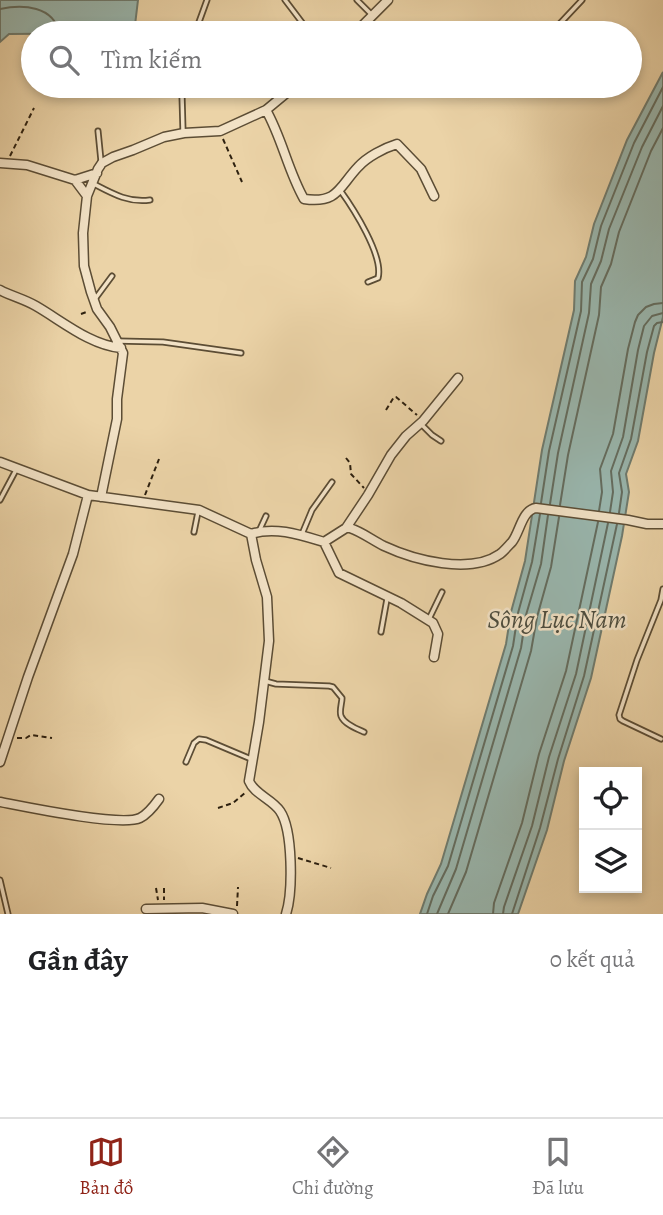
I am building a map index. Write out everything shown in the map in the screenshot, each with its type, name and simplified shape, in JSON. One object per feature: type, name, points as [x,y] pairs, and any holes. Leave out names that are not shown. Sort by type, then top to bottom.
[{"type":"street","points":[[367,21],[388,0]]},
{"type":"street","points":[[101,497],[117,419],[123,353],[97,309],[84,266],[83,233],[87,196],[97,173],[102,163],[113,157],[164,137],[219,131],[266,110],[280,98]]},
{"type":"street","points":[[266,110],[302,197],[307,200],[330,197],[340,190],[360,164],[397,144],[421,169],[434,196]]},
{"type":"street","points":[[3,163],[27,165],[75,180],[97,173]]},
{"type":"street","points":[[75,180],[87,196]]},
{"type":"street","points":[[0,290],[34,304],[92,339],[112,347],[120,344]]},
{"type":"street","points":[[0,462],[88,495],[199,510],[255,533],[273,531],[324,542],[346,528],[391,455],[458,378]]},
{"type":"street","points":[[0,762],[73,554],[88,495]]},
{"type":"street","points":[[346,528],[410,556],[465,564],[485,561],[500,554],[514,539],[531,509],[663,524]]},
{"type":"street","points":[[255,533],[256,560],[268,604],[269,641],[253,760],[248,777],[251,788],[272,802],[280,811],[285,824],[291,856],[286,914]]},
{"type":"street","points":[[324,542],[340,573],[436,626],[438,632],[434,657]]},
{"type":"street","points":[[0,802],[131,821],[144,817],[159,799]]},
{"type":"street","points":[[146,909],[202,908],[235,914]]},
{"type":"lane","points":[[199,21],[207,0]]},
{"type":"lane","points":[[285,0],[301,21]]},
{"type":"lane","points":[[356,0],[372,16]]},
{"type":"lane","points":[[562,21],[582,0]]},
{"type":"lane","points":[[182,98],[184,133]]},
{"type":"lane","points":[[98,131],[102,163]]},
{"type":"lane","points":[[93,184],[119,197],[150,200]]},
{"type":"lane","points":[[340,190],[362,224],[379,266],[377,278],[368,282]]},
{"type":"lane","points":[[94,300],[112,276]]},
{"type":"lane","points":[[120,344],[177,343],[241,353]]},
{"type":"lane","points":[[422,422],[435,438],[441,441]]},
{"type":"lane","points":[[0,499],[18,468]]},
{"type":"lane","points":[[301,536],[312,510],[332,482]]},
{"type":"lane","points":[[194,532],[199,510]]},
{"type":"lane","points":[[255,533],[266,516]]},
{"type":"lane","points":[[661,739],[620,719],[619,715],[663,589]]},
{"type":"lane","points":[[429,620],[442,592]]},
{"type":"lane","points":[[381,632],[387,597]]},
{"type":"lane","points":[[265,681],[334,687],[342,698],[342,718],[365,732]]},
{"type":"lane","points":[[186,762],[194,743],[199,739],[253,760]]},
{"type":"lane","points":[[0,880],[8,914]]},
{"type":"path","points":[[3,163],[34,108]]},
{"type":"path","points":[[219,131],[242,183]]},
{"type":"path","points":[[386,410],[396,397],[422,422]]},
{"type":"path","points":[[142,502],[159,458]]},
{"type":"path","points":[[346,458],[350,463],[351,474],[368,495]]},
{"type":"path","points":[[10,736],[52,738]]},
{"type":"path","points":[[218,808],[236,802],[251,788]]},
{"type":"path","points":[[291,856],[331,869]]},
{"type":"path","points":[[235,914],[238,887]]},
{"type":"path","points":[[156,888],[161,908]]},
{"type":"path","points":[[161,908],[164,888]]},
{"type":"water","points":[[0,0],[138,0],[135,21],[21,21],[21,34],[9,34],[0,42]]},
{"type":"water","name":"Sông Lục Nam","points":[[663,72],[663,317],[638,441],[626,474],[629,492],[622,536],[591,678],[564,761],[547,830],[518,914],[420,914],[441,864],[506,644],[511,612],[525,561],[542,450],[574,310],[575,281],[627,140]]}]
